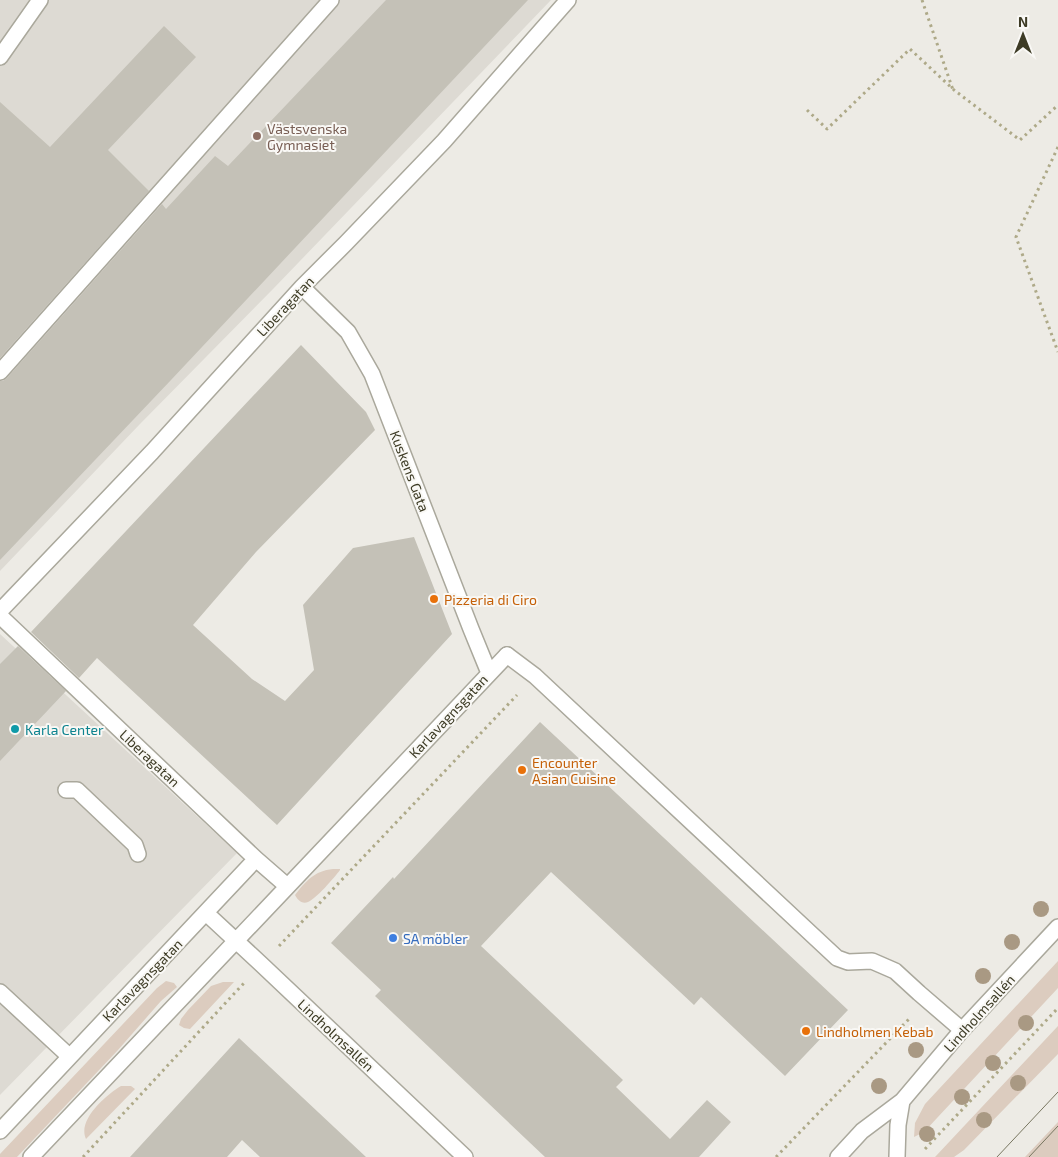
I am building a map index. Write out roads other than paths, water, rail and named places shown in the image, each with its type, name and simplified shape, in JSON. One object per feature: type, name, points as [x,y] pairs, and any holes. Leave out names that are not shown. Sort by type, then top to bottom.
[{"type":"street","points":[[0,57],[40,0]]},
{"type":"street","points":[[0,372],[331,0]]},
{"type":"street","name":"Liberagatan","points":[[0,611],[152,452],[302,287],[346,244],[444,141],[568,0]]},
{"type":"street","name":"Kuskens Gata","points":[[302,287],[348,332],[372,374],[489,673]]},
{"type":"street","name":"Liberagatan","points":[[0,616],[256,859]]},
{"type":"street","name":"Karlavagnsgatan","points":[[31,1157],[507,655],[535,676],[837,958],[848,962],[872,961],[895,971],[962,1030]]},
{"type":"street","points":[[66,790],[76,790],[136,846],[138,854]]},
{"type":"street","points":[[256,859],[287,886]]},
{"type":"street","name":"Karlavagnsgatan","points":[[0,1132],[69,1056],[256,859]]},
{"type":"street","name":"Lindholmsallén","points":[[206,913],[465,1157]]},
{"type":"street","name":"Lindholmsallén","points":[[838,1157],[862,1131],[902,1101],[962,1030],[1058,927]]},
{"type":"street","points":[[0,992],[69,1056]]},
{"type":"street","points":[[897,1155],[898,1125],[902,1101]]},
{"type":"tram line","points":[[997,1157],[1058,1092]]},
{"type":"tram line","points":[[1029,1157],[1058,1126]]},
{"type":"place","name":"Västsvenska Gymnasiet","points":[[257,136]]},
{"type":"place","name":"Pizzeria di Ciro","points":[[434,599]]},
{"type":"place","name":"Karla Center","points":[[15,729]]},
{"type":"place","name":"Encounter Asian Cuisine","points":[[522,770]]},
{"type":"place","name":"SA möbler","points":[[393,938]]},
{"type":"place","name":"Lindholmen Kebab","points":[[806,1031]]}]
